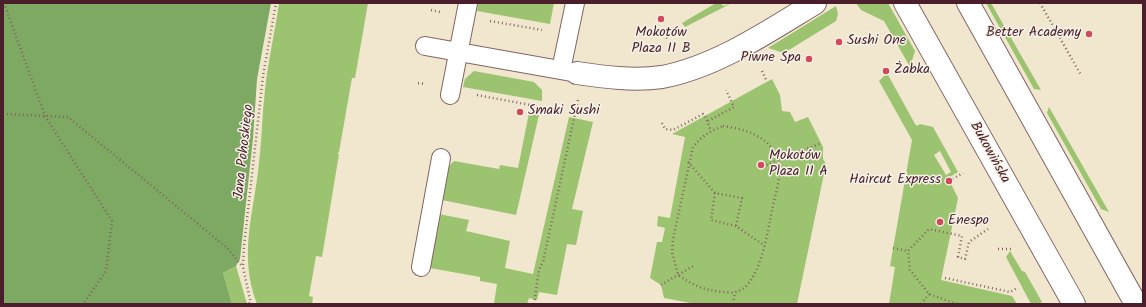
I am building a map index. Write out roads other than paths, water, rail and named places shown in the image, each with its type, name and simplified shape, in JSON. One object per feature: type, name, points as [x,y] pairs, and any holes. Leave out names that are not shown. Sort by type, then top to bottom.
[{"type":"street","points":[[569,71],[626,78],[662,77],[696,66],[727,53],[815,3]]},
{"type":"street","name":"Bukowińska","points":[[905,3],[1074,304]]},
{"type":"street","points":[[968,3],[1136,304]]},
{"type":"lane","points":[[425,46],[569,71],[568,35],[575,3]]},
{"type":"lane","points":[[451,92],[467,10]]},
{"type":"lane","points":[[421,267],[441,158]]},
{"type":"place","name":"Mokotów Plaza II B","points":[[661,19]]},
{"type":"place","name":"Better Academy","points":[[1089,34]]},
{"type":"place","name":"Sushi One","points":[[839,42]]},
{"type":"place","name":"Piwne Spa","points":[[809,59]]},
{"type":"place","name":"Żabka","points":[[886,71]]},
{"type":"place","name":"Smaki Sushi","points":[[520,112]]},
{"type":"place","name":"Mokotów Plaza II A","points":[[761,165]]},
{"type":"place","name":"Haircut Express","points":[[949,181]]},
{"type":"place","name":"Enespo","points":[[940,222]]}]
